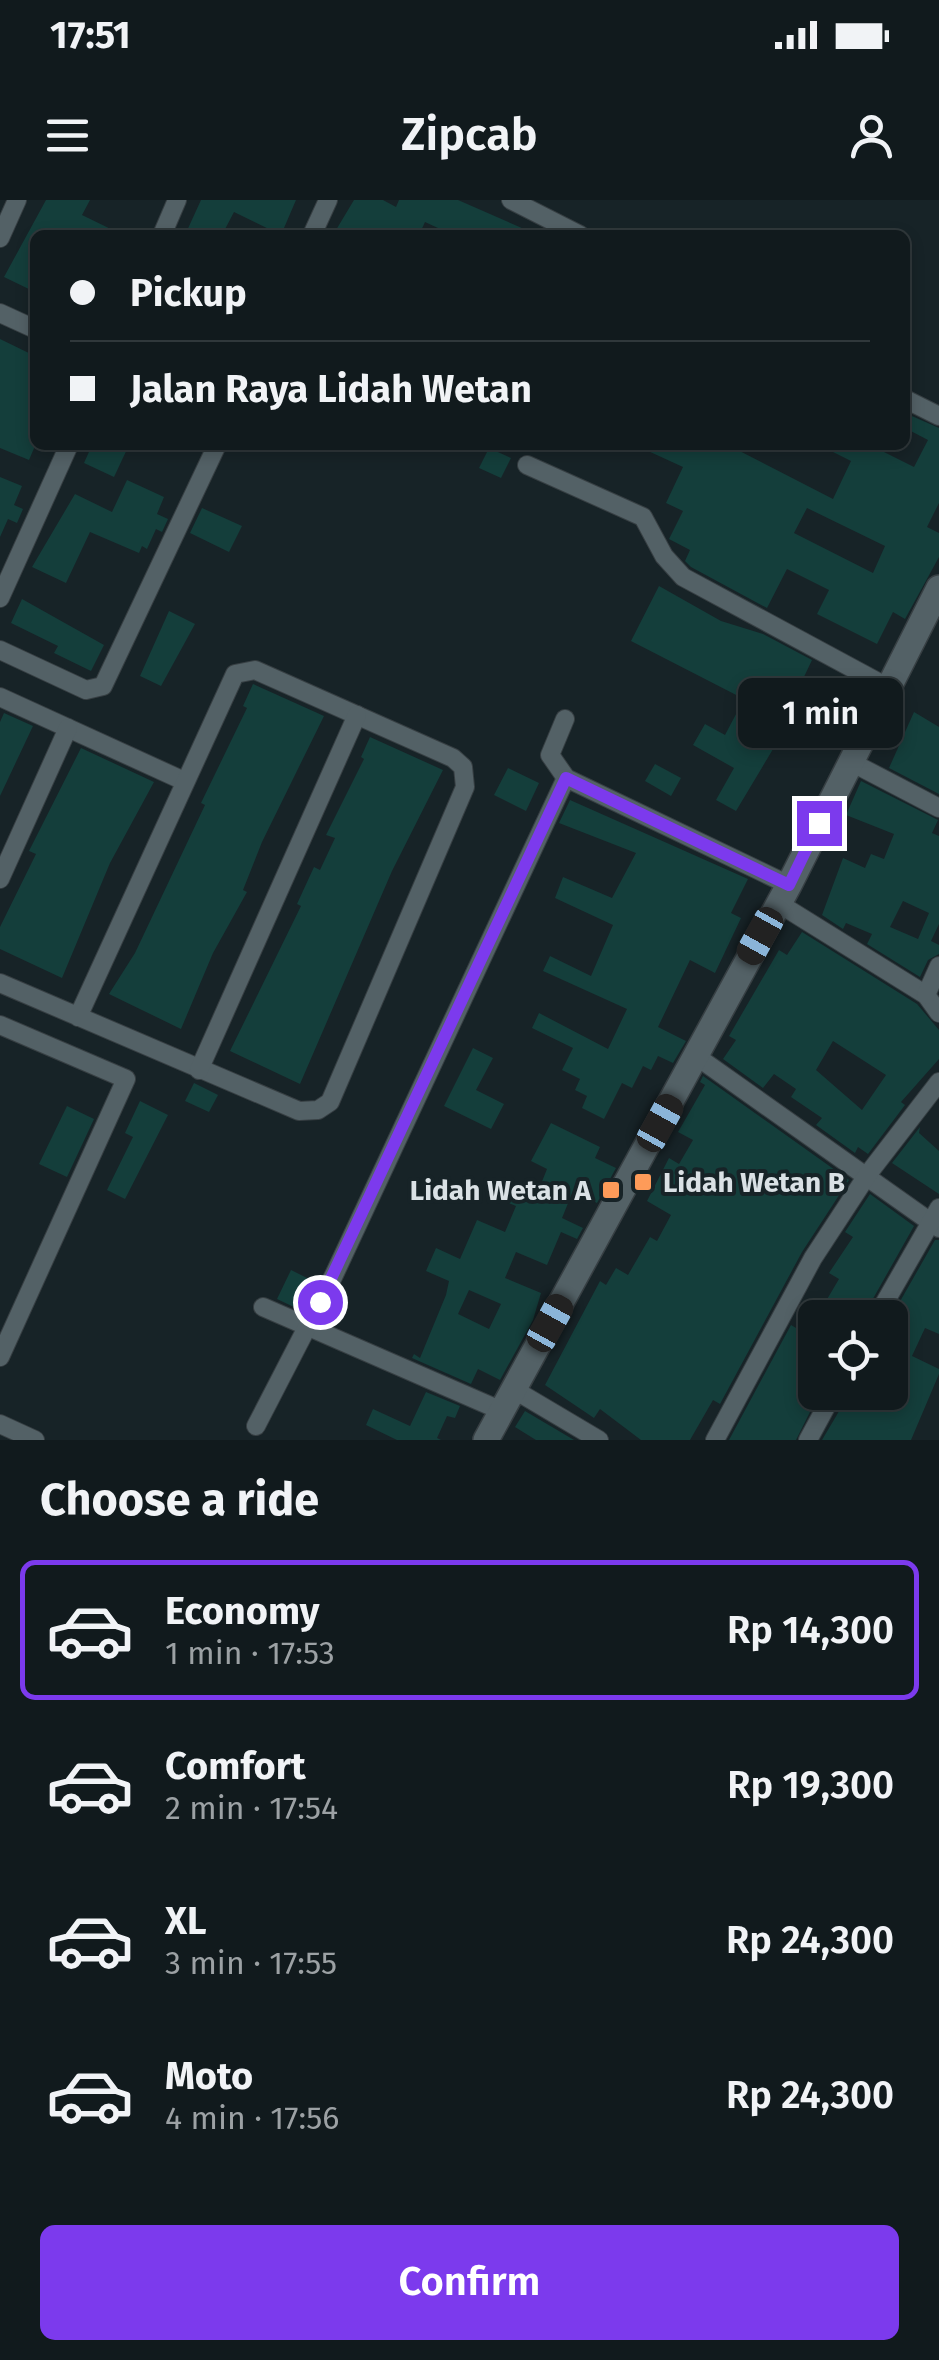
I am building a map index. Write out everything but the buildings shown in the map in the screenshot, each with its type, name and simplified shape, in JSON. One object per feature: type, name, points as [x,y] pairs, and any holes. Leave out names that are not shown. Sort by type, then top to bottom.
[{"type":"main road","points":[[486,1440],[784,894],[939,588]]},
{"type":"street","points":[[0,238],[17,200]]},
{"type":"street","points":[[164,230],[177,200]]},
{"type":"street","points":[[314,230],[328,200]]},
{"type":"street","points":[[511,200],[570,230]]},
{"type":"street","points":[[0,312],[30,326]]},
{"type":"street","points":[[910,402],[939,416]]},
{"type":"street","points":[[0,598],[67,450]]},
{"type":"street","points":[[0,650],[86,690],[104,686],[214,450]]},
{"type":"street","points":[[527,465],[643,517],[664,556],[683,577],[889,688]]},
{"type":"street","points":[[0,983],[199,1070],[299,1111],[318,1110],[330,1102],[466,776],[453,758],[245,669],[229,684],[78,1017]]},
{"type":"street","points":[[0,698],[184,781]]},
{"type":"street","points":[[199,1070],[357,715]]},
{"type":"street","points":[[564,718],[550,755],[566,778],[784,894],[926,995],[939,1014]]},
{"type":"street","points":[[0,879],[68,728]]},
{"type":"street","points":[[849,761],[939,808]]},
{"type":"street","points":[[256,1426],[307,1329],[566,778]]},
{"type":"street","points":[[926,995],[939,966]]},
{"type":"street","points":[[0,1025],[126,1079],[0,1358]]},
{"type":"street","points":[[696,1056],[936,1220],[887,1300]]},
{"type":"street","points":[[715,1440],[814,1258],[868,1174],[939,1082]]},
{"type":"street","points":[[263,1308],[307,1329],[508,1400],[599,1440]]},
{"type":"street","points":[[808,1440],[824,1410]]},
{"type":"street","points":[[0,1424],[35,1440]]},
{"type":"place","name":"Lidah Wetan B","points":[[643,1182]]},
{"type":"place","name":"Lidah Wetan A","points":[[611,1190]]},
{"type":"route","points":[[320,1302],[566,778],[789,885],[819,823]]}]
